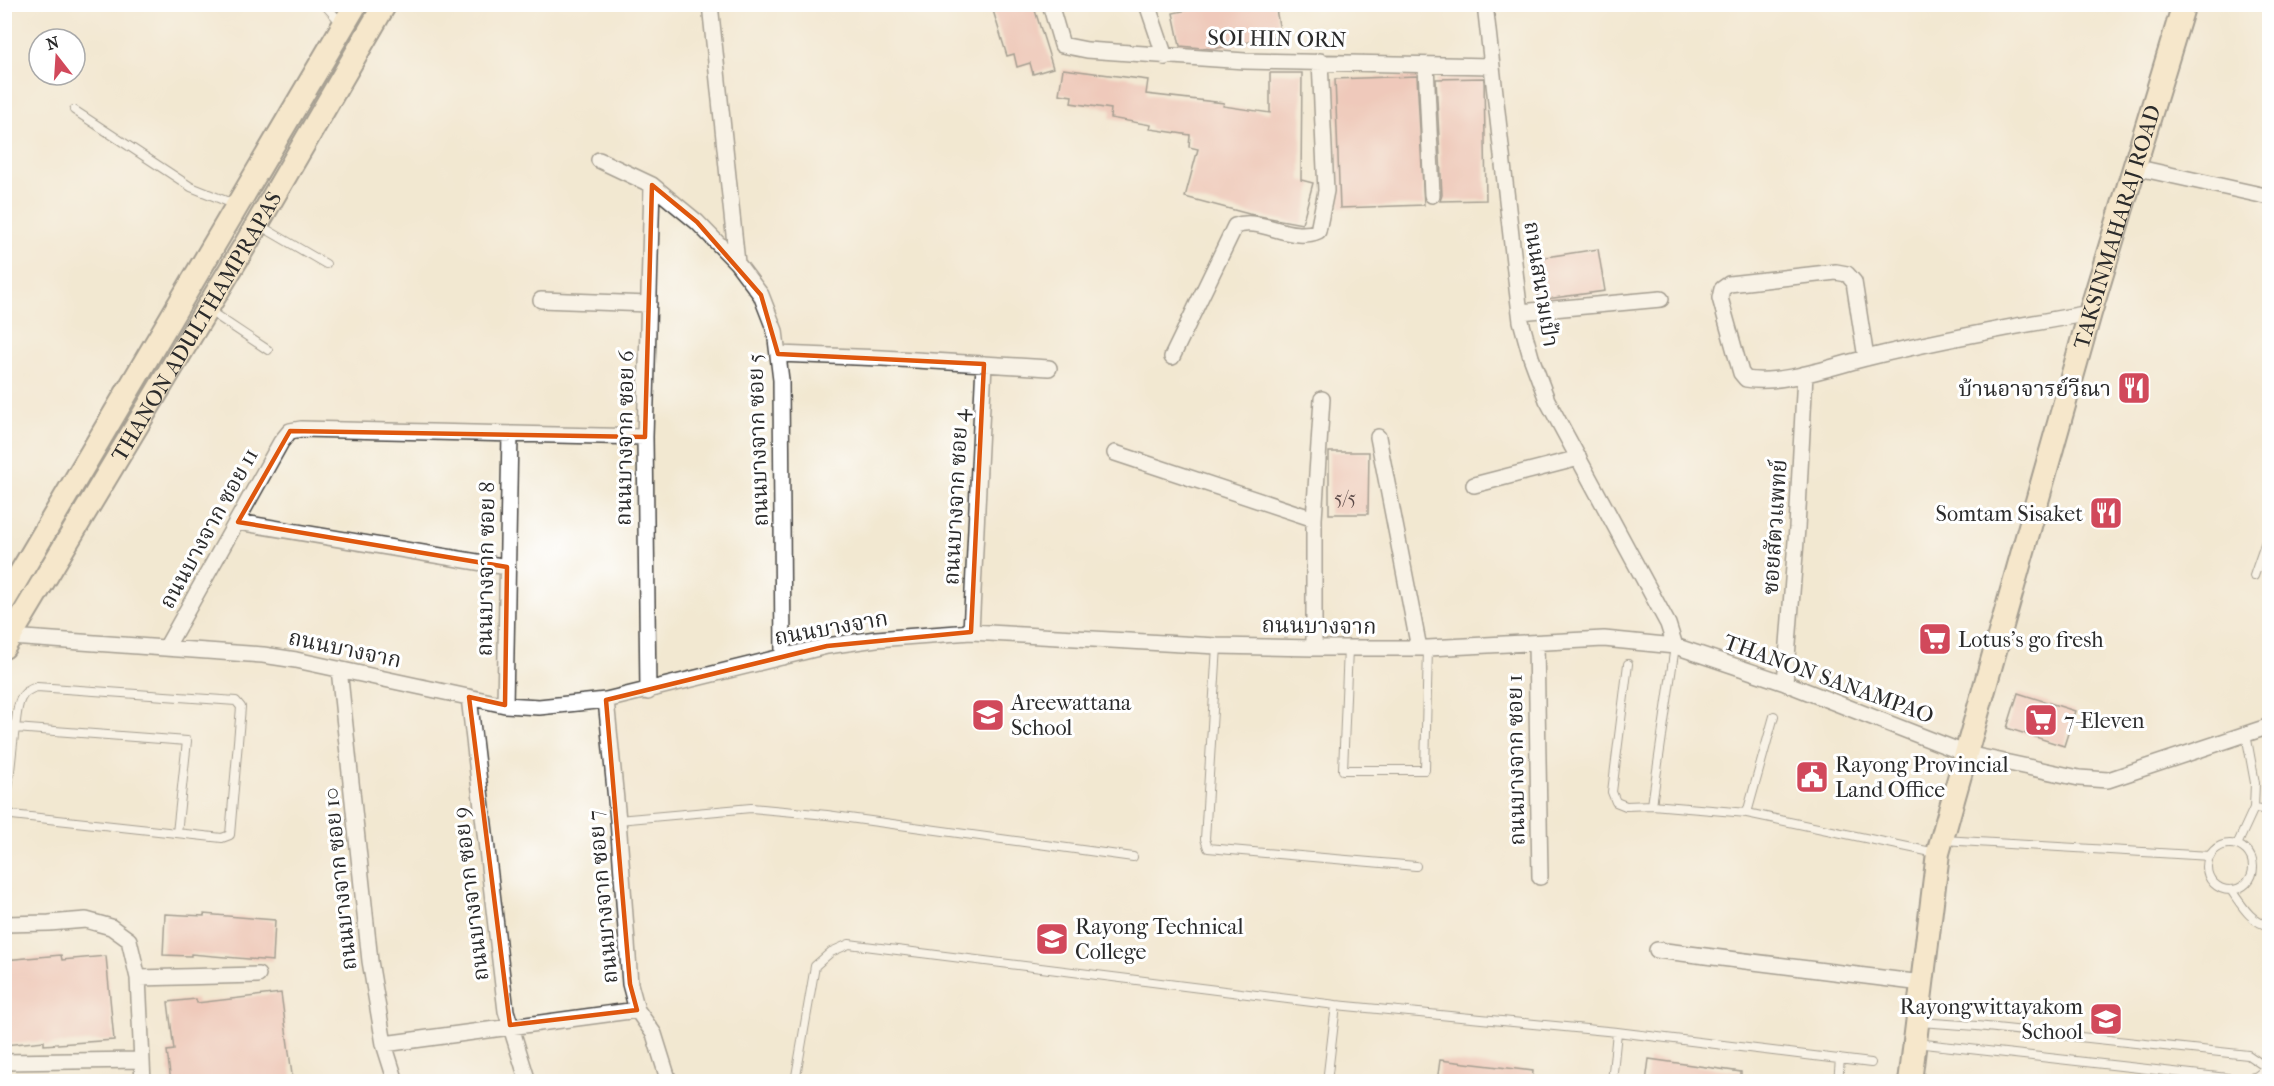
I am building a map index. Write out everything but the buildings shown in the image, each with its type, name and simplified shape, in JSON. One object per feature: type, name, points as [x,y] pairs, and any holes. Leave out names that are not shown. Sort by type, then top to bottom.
[{"type":"street","name":"THANON ADULTHAMPRAPAS","points":[[4,601],[356,4]]},
{"type":"street","name":"THANON ADULTHAMPRAPAS","points":[[7,640],[258,224],[385,4]]},
{"type":"street","points":[[710,4],[737,263]]},
{"type":"street","name":"SOI HIN ORN","points":[[1050,4],[1062,45],[1165,57],[1245,61],[1491,66]]},
{"type":"street","points":[[1146,4],[1165,57]]},
{"type":"street","name":"ถนนสนามเป้า","points":[[1485,4],[1520,312],[1531,357],[1547,400],[1668,624],[1675,646]]},
{"type":"street","name":"TAKSINMAHARAJ ROAD","points":[[1910,1082],[1940,847],[2090,313],[2184,4]]},
{"type":"street","points":[[1172,357],[1235,226],[1245,222],[1306,236],[1318,231],[1326,191],[1320,61]]},
{"type":"street","points":[[1426,65],[1432,195]]},
{"type":"street","name":"ถนนบางจาก ซอย 5","points":[[599,160],[652,185],[697,222],[737,263],[761,295],[775,331],[780,380],[783,657]]},
{"type":"street","points":[[2134,167],[2270,197]]},
{"type":"street","name":"ถนนบางจาก ซอย 6","points":[[648,692],[645,437],[652,185]]},
{"type":"street","points":[[1866,358],[1854,282],[1847,274],[1836,272],[1729,284],[1722,290],[1720,298],[1740,372],[1746,380],[1756,381],[1805,374],[1960,337],[2090,313]]},
{"type":"street","points":[[1520,312],[1661,298]]},
{"type":"street","points":[[540,300],[649,304]]},
{"type":"street","points":[[778,354],[1049,368]]},
{"type":"street","name":"ถนนบางจาก ซอย 4","points":[[971,632],[984,364]]},
{"type":"street","name":"ซอยสัตวแพทย์","points":[[1785,683],[1797,528],[1805,374]]},
{"type":"street","points":[[1314,648],[1314,519],[1322,399]]},
{"type":"street","name":"ถนนบางจาก ซอย 11","points":[[166,648],[281,442],[290,431],[301,429],[510,434]]},
{"type":"street","points":[[510,434],[645,437]]},
{"type":"street","name":"ถนนบางจาก ซอย 8","points":[[505,705],[510,434]]},
{"type":"street","points":[[1378,437],[1424,648]]},
{"type":"street","points":[[1115,453],[1314,519]]},
{"type":"street","points":[[1474,486],[1579,459]]},
{"type":"street","points":[[238,522],[507,567]]},
{"type":"street","name":"ถนนบางจาก","points":[[7,640],[262,655],[339,669],[505,705],[539,706],[606,700],[648,692],[827,646],[876,639],[971,632],[1217,646],[1314,648],[1424,648],[1604,639],[1675,646]]},
{"type":"street","name":"ถนนบางจาก ซอย 1","points":[[1536,643],[1540,877]]},
{"type":"street","name":"THANON SANAMPAO","points":[[1675,646],[1785,683],[1967,754],[2079,778],[2108,780],[2270,726]]},
{"type":"street","name":"ถนนบางจาก ซอย 10","points":[[339,669],[370,961],[384,1044],[396,1082]]},
{"type":"street","name":"ถนนบางจาก ซอย 9","points":[[469,698],[506,1011],[528,1082]]},
{"type":"street","name":"ถนนบางจาก ซอย 7","points":[[606,700],[618,820],[630,984],[637,1010],[654,1034],[669,1082]]},
{"type":"street","points":[[4,924],[86,920],[111,927],[129,939],[138,978],[143,1082]]},
{"type":"street","points":[[1657,950],[1922,983]]},
{"type":"street","points":[[138,978],[258,975]]},
{"type":"street","points":[[384,1044],[510,1025],[637,1010]]},
{"type":"street","points":[[4,1062],[141,1060]]},
{"type":"lane","points":[[324,4],[344,25]]},
{"type":"lane","points":[[74,110],[191,187],[237,205]]},
{"type":"lane","points":[[258,224],[326,264]]},
{"type":"lane","points":[[207,309],[268,350]]},
{"type":"lane","points":[[2254,576],[2270,530]]},
{"type":"lane","points":[[1217,646],[1205,839],[1208,848],[1416,866]]},
{"type":"lane","points":[[1652,805],[1675,646]]},
{"type":"lane","points":[[1347,648],[1343,770],[1425,770],[1424,648]]},
{"type":"lane","points":[[1628,664],[1612,792],[1616,802],[1626,806],[1652,805],[1747,813],[1940,847],[2210,856]]},
{"type":"lane","points":[[37,687],[238,702],[241,710],[230,835],[222,838],[12,815],[6,808],[13,743],[21,696],[37,687]]},
{"type":"lane","points":[[1747,813],[1774,716]]},
{"type":"lane","points":[[4,722],[15,728],[187,741],[177,833]]},
{"type":"lane","points":[[2237,845],[2254,808],[2255,783],[2246,734]]},
{"type":"lane","points":[[4,737],[13,743]]},
{"type":"lane","points":[[618,820],[752,808],[827,815],[1133,857]]},
{"type":"lane","points":[[2254,808],[2270,810]]},
{"type":"lane","points":[[2231,890],[2246,884],[2253,870],[2250,855],[2237,845],[2221,846],[2210,856],[2207,864],[2210,879],[2216,885],[2231,890],[2250,916],[2262,925],[2270,926]]},
{"type":"lane","points":[[795,1082],[815,966],[831,952],[849,944],[1336,1005],[1617,1032],[1871,1063]]},
{"type":"lane","points":[[1327,1082],[1336,1005]]},
{"type":"lane","points":[[1977,1026],[2248,1055],[2258,1060],[2268,1070],[2245,1080],[1916,1033],[1977,1026]]},
{"type":"lane","points":[[1612,1082],[1617,1032]]},
{"type":"lane","points":[[1838,1082],[1840,1059]]},
{"type":"highlighted area","points":[[652,185],[697,222],[761,295],[778,354],[984,364],[971,632],[827,646],[606,700],[630,984],[637,1010],[510,1025],[469,697],[505,705],[507,567],[238,522],[290,431],[645,437]]},
{"type":"place","name":"บ้านอาจารย์วีณา","points":[[2134,388]]},
{"type":"place","name":"Somtam Sisaket","points":[[2106,513]]},
{"type":"place","name":"Lotus's go fresh","points":[[1935,639]]},
{"type":"place","name":"Areewattana School","points":[[988,715]]},
{"type":"place","name":"7-Eleven","points":[[2041,720]]},
{"type":"place","name":"Rayong Provincial Land Office","points":[[1812,777]]},
{"type":"place","name":"Rayong Technical College","points":[[1052,939]]},
{"type":"place","name":"Rayongwittayakom School","points":[[2106,1019]]}]
